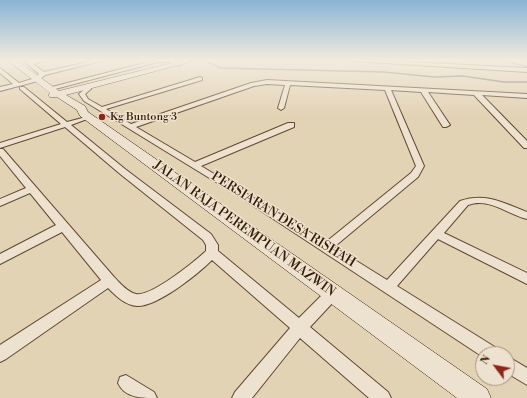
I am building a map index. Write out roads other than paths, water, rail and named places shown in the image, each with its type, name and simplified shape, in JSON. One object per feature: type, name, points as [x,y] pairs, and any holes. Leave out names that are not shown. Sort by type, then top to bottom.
[{"type":"main road","points":[[35,79],[38,81],[39,86],[55,92],[74,110],[91,114]]},
{"type":"main road","points":[[55,92],[119,79]]},
{"type":"main road","points":[[72,103],[69,99],[70,96],[101,83]]},
{"type":"main road","name":"JALAN RAJA PEREMPUAN MAZWIN","points":[[55,92],[91,114],[478,398]]},
{"type":"street","points":[[11,79],[207,237],[212,245],[212,253],[382,398]]},
{"type":"street","points":[[55,92],[100,79]]},
{"type":"street","points":[[0,146],[91,114],[200,79]]},
{"type":"street","points":[[0,89],[38,81]]},
{"type":"street","points":[[132,126],[259,82],[423,90],[526,97]]},
{"type":"street","points":[[281,108],[288,83]]},
{"type":"street","name":"PERSIARAN DESA RISHAH","points":[[89,88],[82,96],[91,114],[132,126],[389,287],[480,346]]},
{"type":"street","points":[[327,248],[415,175],[420,166],[387,88]]},
{"type":"street","points":[[423,90],[446,125]]},
{"type":"street","points":[[476,93],[527,146]]},
{"type":"street","points":[[196,165],[291,124]]},
{"type":"street","points":[[2,158],[32,189],[110,281],[126,296],[138,300],[152,298],[212,253]]},
{"type":"street","points":[[0,203],[32,189]]},
{"type":"street","points":[[389,287],[464,202],[472,198],[486,200],[527,216]]},
{"type":"street","points":[[0,259],[64,226]]},
{"type":"street","points":[[436,234],[527,280]]},
{"type":"street","points":[[0,354],[110,281]]},
{"type":"street","points":[[241,398],[299,328],[333,293]]},
{"type":"street","points":[[515,369],[527,376]]},
{"type":"street","points":[[126,383],[148,398]]},
{"type":"waterway","points":[[481,79],[504,82],[527,82]]},
{"type":"place","name":"Kg Buntong 3","points":[[102,117]]}]
